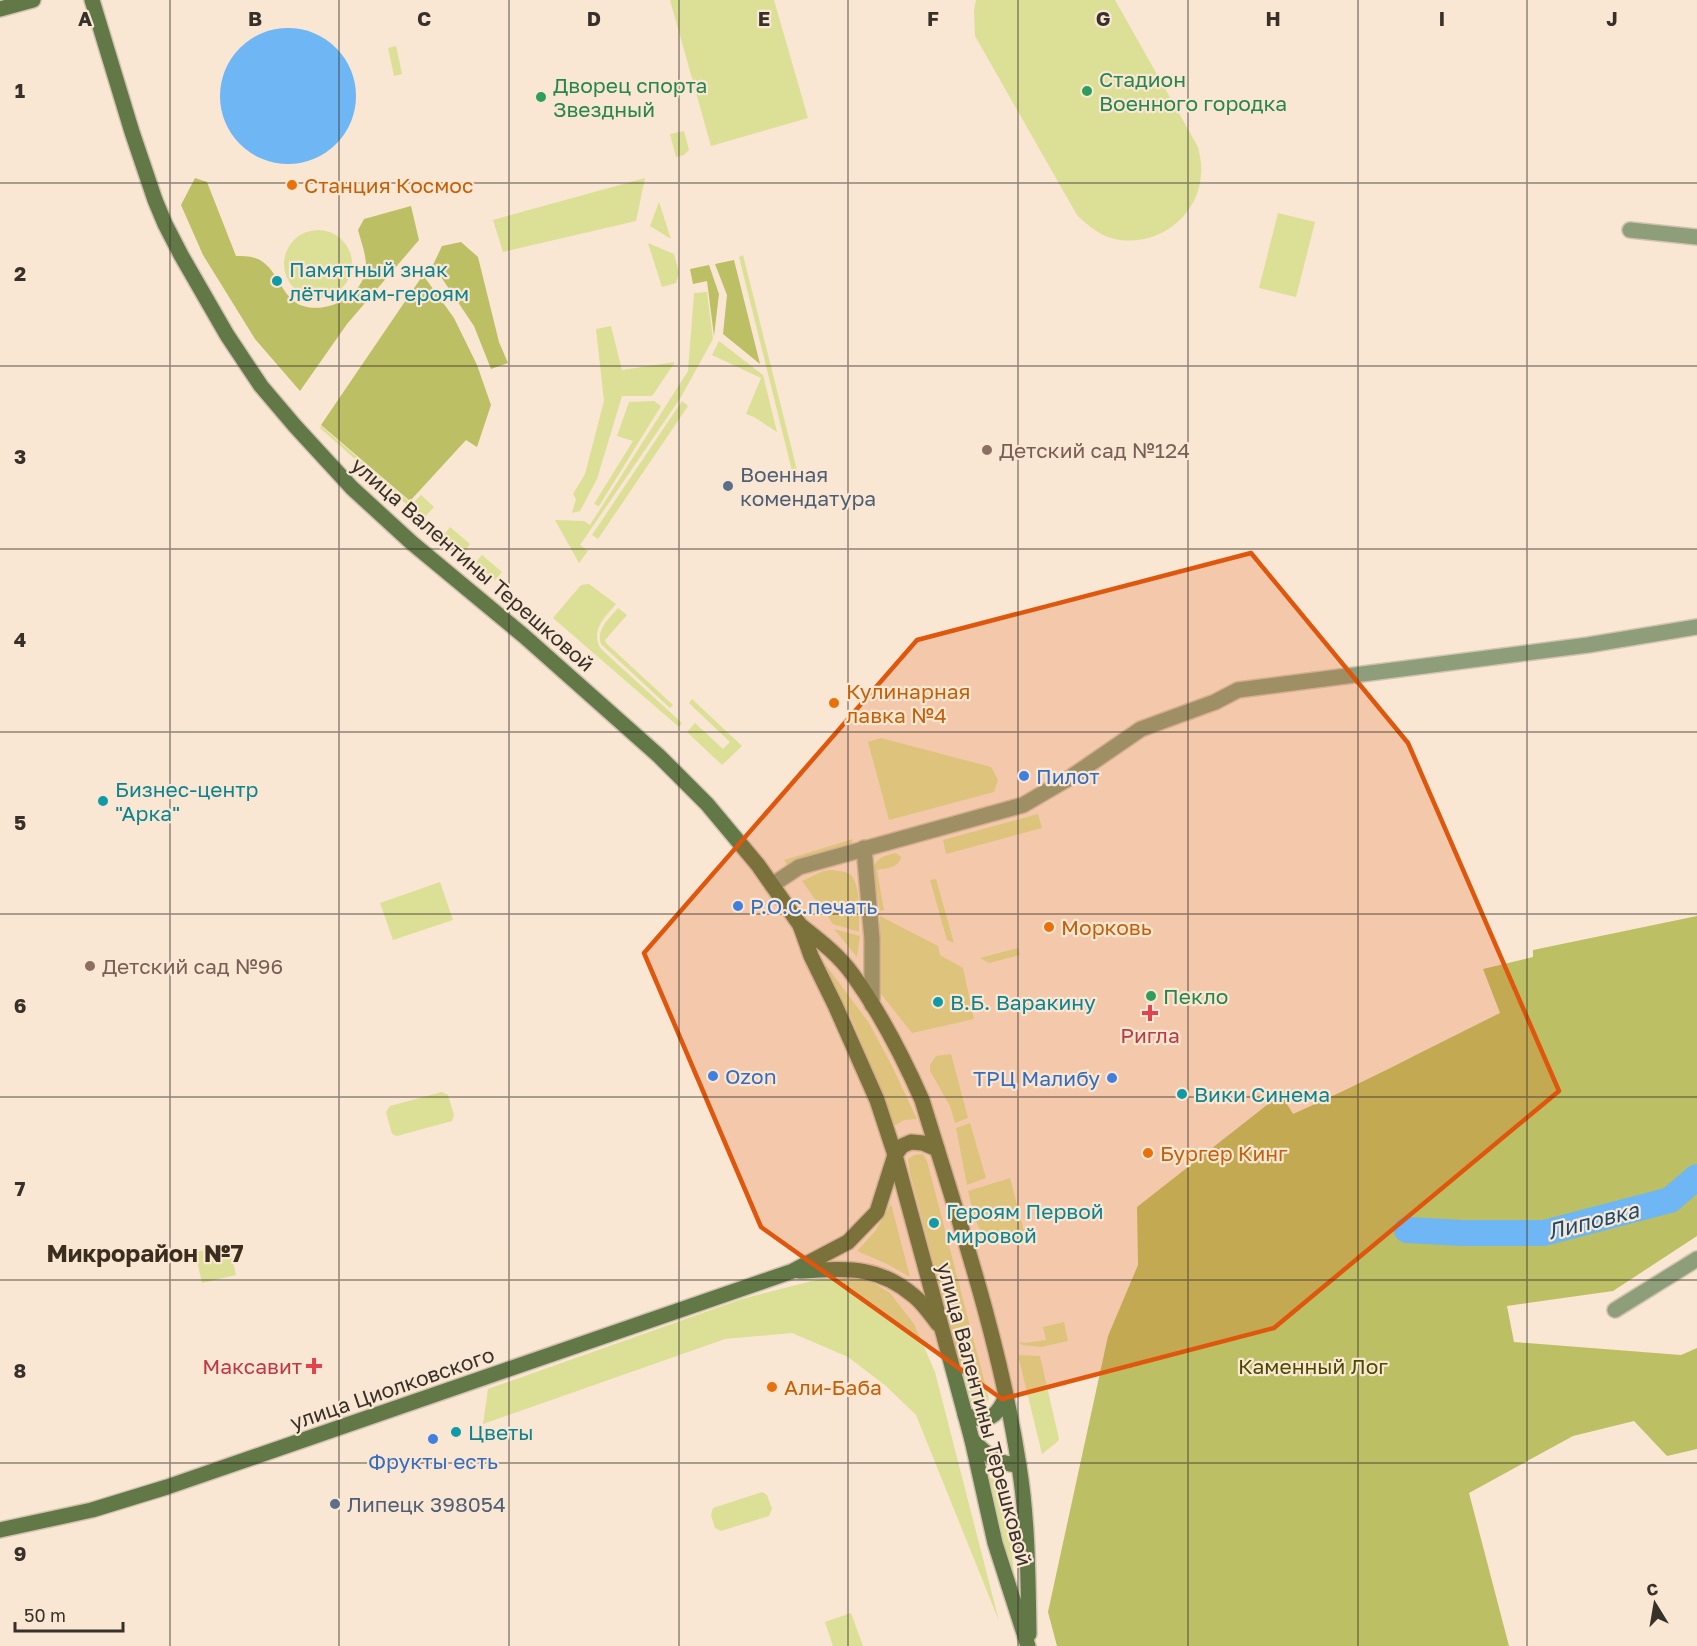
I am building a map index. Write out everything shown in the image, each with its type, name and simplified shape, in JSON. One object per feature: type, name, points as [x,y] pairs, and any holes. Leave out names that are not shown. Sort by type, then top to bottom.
[{"type":"main road","points":[[0,9],[33,0]]},
{"type":"main road","name":"улица Валентины Терешковой","points":[[92,0],[132,132],[165,224],[227,335],[261,386],[351,488],[406,538],[524,636],[658,756],[707,804],[772,885],[800,925],[811,956],[836,1005],[877,1100],[895,1155],[972,1440],[995,1543],[1029,1646]]},
{"type":"main road","name":"улица Валентины Терешковой","points":[[800,925],[827,946],[853,974],[891,1036],[922,1100],[996,1349],[1006,1396],[1026,1520],[1029,1646]]},
{"type":"main road","points":[[793,1271],[848,1242],[877,1212],[895,1155],[902,1146],[911,1142],[923,1143],[937,1149]]},
{"type":"main road","points":[[793,1271],[844,1269],[872,1272],[915,1296],[941,1328]]},
{"type":"main road","name":"улица Циолковского","points":[[0,1530],[92,1510],[167,1487],[793,1271]]},
{"type":"main road","points":[[965,1415],[977,1419],[994,1416],[1001,1408],[1006,1396]]},
{"type":"main road","points":[[972,1440],[990,1457],[1005,1464],[1019,1466]]},
{"type":"street","points":[[1630,230],[1697,237]]},
{"type":"street","points":[[772,885],[799,867],[1023,805],[1071,777],[1141,729],[1215,702],[1238,690],[1588,645],[1697,627]]},
{"type":"street","points":[[864,848],[872,939],[872,1005]]},
{"type":"street","points":[[830,858],[855,861],[866,876]]},
{"type":"street","points":[[1616,1310],[1697,1259]]},
{"type":"highlighted area","points":[[1251,553],[1408,743],[1559,1091],[1274,1328],[1002,1399],[761,1227],[644,953],[917,640]]},
{"type":"green space","points":[[670,0],[774,0],[808,118],[711,146]]},
{"type":"green space","name":"Стадион Военного городка","points":[[976,0],[1115,0],[1198,147],[1201,174],[1198,190],[1183,217],[1158,235],[1127,240],[1102,234],[1077,215],[975,36]]},
{"type":"green space","points":[[396,46],[402,74],[394,76],[388,48]]},
{"type":"green space","points":[[684,131],[689,150],[684,155],[676,157],[670,134]]},
{"type":"green space","points":[[195,178],[207,182],[236,256],[253,257],[263,262],[269,267],[289,297],[303,306],[313,308],[334,305],[352,294],[359,286],[366,266],[358,230],[364,219],[411,206],[419,240],[347,324],[300,391],[255,339],[203,255],[181,205]]},
{"type":"green space","points":[[645,178],[636,221],[503,252],[493,220]]},
{"type":"green space","points":[[659,202],[671,239],[650,226]]},
{"type":"green space","points":[[1278,213],[1315,222],[1296,297],[1259,288]]},
{"type":"green space","points":[[318,230],[331,232],[342,240],[350,251],[352,264],[350,277],[342,288],[331,296],[318,298],[305,296],[294,288],[286,277],[284,264],[286,251],[294,240],[305,232]]},
{"type":"green space","points":[[461,242],[478,257],[499,342],[508,363],[491,369],[474,326],[433,265],[442,246]]},
{"type":"green space","points":[[648,243],[674,254],[679,273],[676,283],[662,287]]},
{"type":"green space","points":[[743,255],[797,470],[792,471],[739,257]]},
{"type":"green space","points":[[734,260],[760,364],[723,334],[727,295],[715,264]]},
{"type":"green space","points":[[709,265],[719,294],[714,336],[707,281],[693,284],[690,269]]},
{"type":"green space","points":[[423,275],[454,318],[477,365],[491,405],[477,447],[466,440],[410,501],[321,425]]},
{"type":"green space","points":[[707,292],[713,339],[681,397],[580,545],[588,551],[579,563],[555,520],[584,521],[590,525],[688,371],[694,293]]},
{"type":"green space","points":[[611,326],[622,370],[675,362],[652,396],[622,396],[597,479],[580,511],[572,513],[576,499],[573,494],[585,474],[604,401],[596,329]]},
{"type":"green space","points":[[719,341],[763,375],[777,432],[746,414],[761,378],[712,355]]},
{"type":"green space","points":[[654,401],[661,406],[599,506],[594,504],[633,441],[617,436],[629,402]]},
{"type":"green space","points":[[682,401],[688,406],[598,539],[592,535]]},
{"type":"green space","points":[[321,426],[412,504],[421,495],[434,507],[423,519],[320,428]]},
{"type":"green space","points":[[450,527],[470,544],[463,553],[443,536]]},
{"type":"green space","points":[[482,555],[502,572],[495,580],[475,563]]},
{"type":"green space","points":[[589,584],[616,604],[603,620],[598,631],[598,642],[601,649],[682,723],[679,727],[553,618],[581,585]]},
{"type":"green space","points":[[618,608],[627,615],[605,640],[606,643],[673,705],[670,708],[601,644],[602,629]]},
{"type":"green space","points":[[692,699],[742,746],[722,765],[687,732],[695,723],[723,749],[730,742],[689,703]]},
{"type":"green space","points":[[881,738],[991,767],[998,780],[994,792],[889,820],[868,742]]},
{"type":"green space","points":[[1038,814],[1042,828],[946,854],[943,840]]},
{"type":"green space","points":[[853,839],[851,845],[787,865],[784,860]]},
{"type":"green space","points":[[896,853],[901,857],[898,863],[892,867],[877,870],[884,910],[880,911],[874,866],[884,856]]},
{"type":"green space","points":[[823,871],[847,873],[854,880],[859,902],[859,932],[833,924],[802,881]]},
{"type":"green space","points":[[936,879],[954,943],[947,940],[930,880]]},
{"type":"green space","points":[[440,882],[453,920],[393,940],[380,903]]},
{"type":"green space","points":[[880,916],[938,946],[940,955],[963,968],[974,1019],[912,1033],[881,994],[878,971]]},
{"type":"green space","name":"Каменный Лог","points":[[1697,916],[1697,1236],[1613,1291],[1507,1306],[1514,1342],[1681,1355],[1697,1348],[1697,1449],[1667,1456],[1634,1421],[1573,1436],[1469,1493],[1509,1646],[1057,1646],[1048,1612],[1108,1336],[1138,1265],[1137,1207],[1281,1094],[1293,1114],[1500,1013],[1483,969],[1533,957],[1533,950]]},
{"type":"green space","points":[[834,929],[860,936],[857,957]]},
{"type":"green space","points":[[1018,948],[1020,955],[989,963],[980,958]]},
{"type":"green space","points":[[817,953],[869,1023],[917,1119],[904,1120],[892,1127],[853,1022]]},
{"type":"green space","points":[[951,1054],[968,1118],[955,1123],[950,1106],[930,1071],[930,1065],[936,1056]]},
{"type":"green space","points":[[442,1092],[448,1095],[454,1115],[452,1121],[397,1136],[392,1134],[386,1112],[390,1106]]},
{"type":"green space","points":[[970,1123],[986,1178],[967,1185],[956,1128]]},
{"type":"green space","points":[[923,1154],[927,1161],[989,1399],[984,1405],[976,1407],[970,1403],[910,1173],[908,1159],[914,1155]]},
{"type":"green space","points":[[1010,1178],[1024,1231],[1003,1240],[990,1240],[976,1222],[968,1191]]},
{"type":"green space","points":[[891,1204],[910,1277],[857,1251],[876,1230]]},
{"type":"green space","points":[[229,1245],[236,1275],[202,1283],[195,1252]]},
{"type":"green space","points":[[840,1276],[871,1281],[890,1293],[914,1324],[935,1372],[999,1621],[916,1415],[886,1386],[848,1357],[792,1333],[725,1339],[483,1424],[488,1389],[742,1299]]},
{"type":"green space","points":[[1064,1322],[1068,1341],[1041,1347],[1022,1345],[1019,1342],[1046,1340],[1043,1327]]},
{"type":"green space","points":[[1018,1355],[1040,1356],[1059,1439],[1042,1454]]},
{"type":"green space","points":[[983,1473],[1006,1487],[1015,1586],[1011,1586]]},
{"type":"green space","points":[[762,1492],[767,1495],[772,1509],[769,1516],[721,1531],[715,1528],[711,1515],[713,1508]]},
{"type":"green space","points":[[851,1613],[863,1646],[833,1646],[825,1622]]},
{"type":"water","points":[[288,28],[314,33],[336,48],[351,70],[356,96],[351,122],[336,144],[314,159],[288,164],[262,159],[240,144],[225,122],[220,96],[225,70],[240,48],[262,33]]},
{"type":"waterway","name":"Липовка","points":[[1407,1230],[1544,1233],[1670,1200],[1697,1177]]},
{"type":"place","name":"Стадион Военного городка","points":[[1087,91]]},
{"type":"place","name":"Дворец спорта Звездный","points":[[541,97]]},
{"type":"place","name":"Станция Космос","points":[[292,185]]},
{"type":"place","name":"Памятный знак лётчикам-героям","points":[[277,281]]},
{"type":"place","name":"Детский сад №124","points":[[987,450]]},
{"type":"place","name":"Военная комендатура","points":[[728,486]]},
{"type":"place","name":"Кулинарная лавка №4","points":[[834,703]]},
{"type":"place","name":"Пилот","points":[[1024,776]]},
{"type":"place","name":"Бизнес-центр \"Арка\"","points":[[103,801]]},
{"type":"place","name":"Р.О.С.печать","points":[[738,906]]},
{"type":"place","name":"Морковь","points":[[1049,927]]},
{"type":"place","name":"Детский сад №96","points":[[90,966]]},
{"type":"place","name":"Пекло","points":[[1151,996]]},
{"type":"place","name":"В.Б. Варакину","points":[[938,1002]]},
{"type":"place","name":"Ригла","points":[[1150,1013]]},
{"type":"place","name":"Ozon","points":[[713,1076]]},
{"type":"place","name":"ТРЦ Малибу","points":[[1112,1078]]},
{"type":"place","name":"Вики Синема","points":[[1182,1094]]},
{"type":"place","name":"Бургер Кинг","points":[[1148,1153]]},
{"type":"place","name":"Героям Первой мировой","points":[[934,1223]]},
{"type":"place","name":"Максавит","points":[[314,1366]]},
{"type":"place","name":"Али-Баба","points":[[772,1387]]},
{"type":"place","name":"Цветы","points":[[456,1432]]},
{"type":"place","name":"Фрукты есть","points":[[433,1439]]},
{"type":"place","name":"Липецк 398054","points":[[335,1504]]},
{"type":"district","name":"Микрорайон №7","points":[[145,1252]]}]
